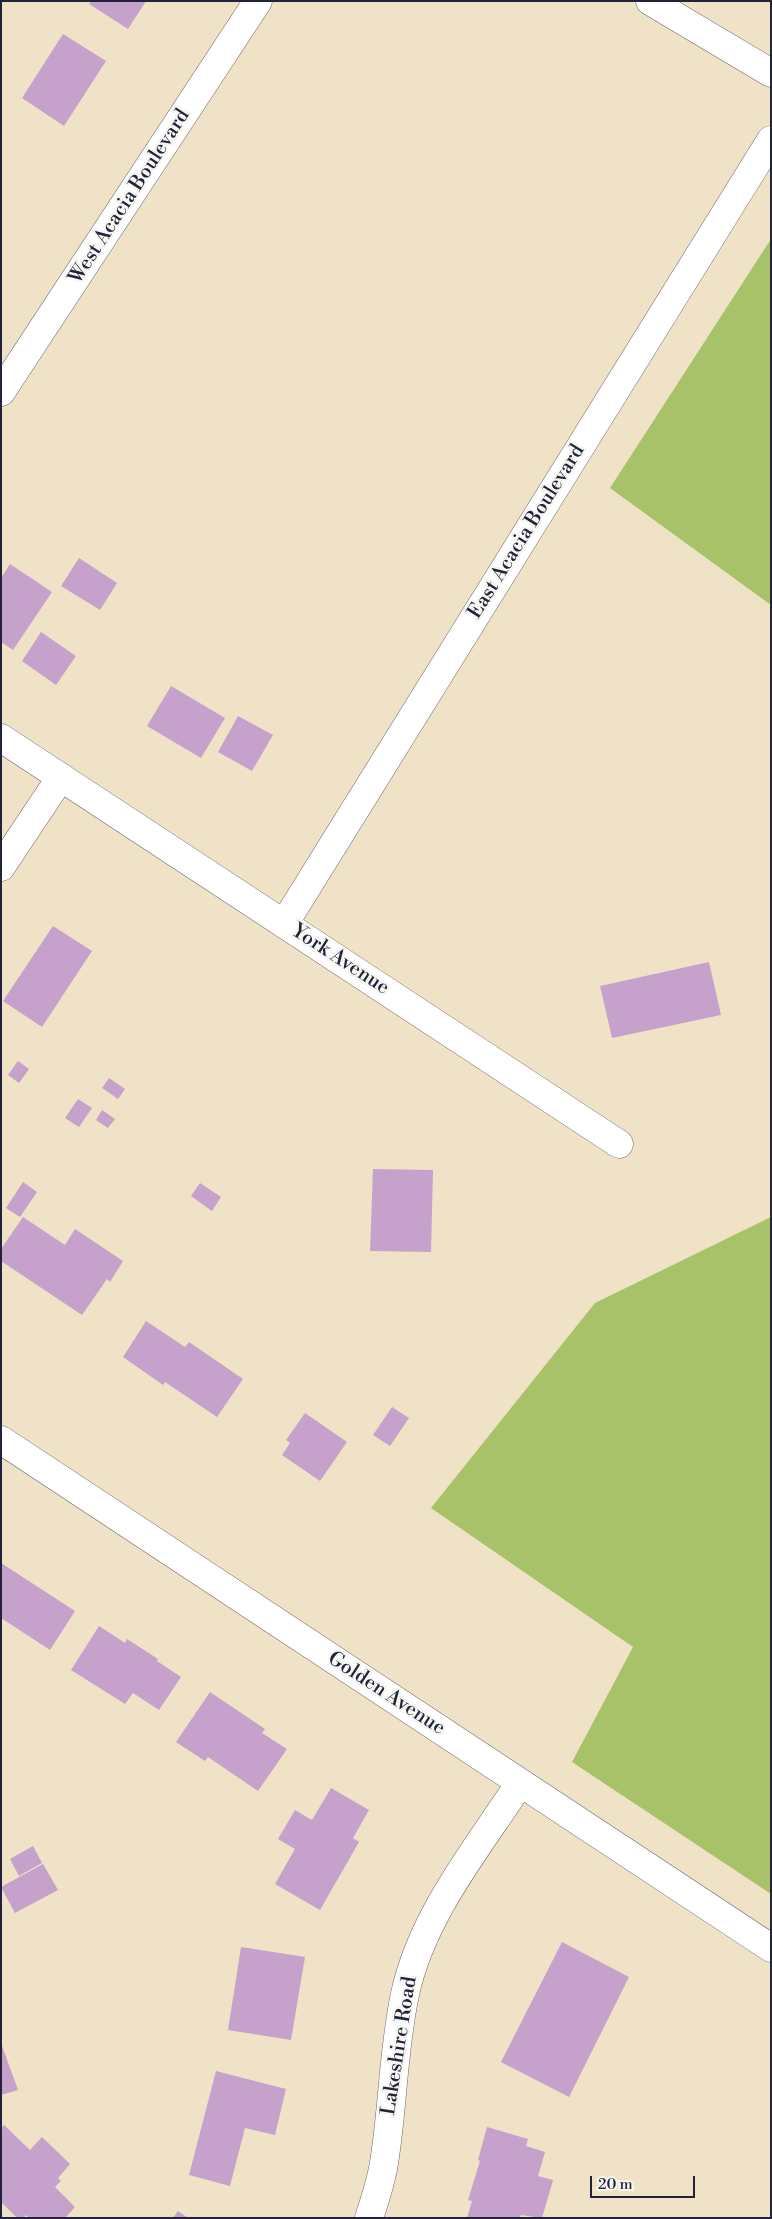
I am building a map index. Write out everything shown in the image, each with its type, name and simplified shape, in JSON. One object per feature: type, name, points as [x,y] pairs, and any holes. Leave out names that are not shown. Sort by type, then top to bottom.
[{"type":"street","name":"West Acacia Boulevard","points":[[1,392],[258,1]]},
{"type":"street","points":[[650,1],[771,73]]},
{"type":"street","name":"East Acacia Boulevard","points":[[284,924],[771,140]]},
{"type":"street","points":[[1,738],[61,777],[1,867]]},
{"type":"street","name":"York Avenue","points":[[61,777],[619,1144]]},
{"type":"street","name":"Golden Avenue","points":[[1,1440],[771,1948]]},
{"type":"street","name":"Lakeshire Road","points":[[369,2218],[384,2164],[398,2040],[405,1994],[412,1968],[422,1941],[447,1893],[520,1783]]},
{"type":"green space","points":[[771,239],[771,605],[610,488]]},
{"type":"green space","points":[[771,1217],[771,1894],[572,1762],[633,1647],[431,1508],[595,1303]]},
{"type":"building","points":[[91,1],[146,1],[128,29],[89,4]]},
{"type":"building","points":[[63,34],[106,61],[64,126],[22,98]]},
{"type":"building","points":[[79,558],[117,583],[100,610],[61,586]]},
{"type":"building","points":[[10,564],[52,592],[13,650],[1,642],[1,578]]},
{"type":"building","points":[[41,632],[76,656],[56,685],[22,661]]},
{"type":"building","points":[[171,686],[225,718],[201,758],[147,726]]},
{"type":"building","points":[[238,716],[273,735],[252,771],[218,752]]},
{"type":"building","points":[[53,926],[92,951],[42,1027],[3,1001]]},
{"type":"building","points":[[709,962],[721,1015],[612,1038],[600,986]]},
{"type":"building","points":[[18,1061],[29,1069],[19,1083],[8,1075]]},
{"type":"building","points":[[109,1078],[125,1089],[118,1099],[102,1088]]},
{"type":"building","points":[[78,1099],[92,1108],[79,1127],[65,1118]]},
{"type":"building","points":[[102,1110],[115,1119],[108,1128],[96,1120]]},
{"type":"building","points":[[373,1169],[433,1170],[431,1252],[370,1251]]},
{"type":"building","points":[[23,1182],[37,1192],[20,1217],[6,1208]]},
{"type":"building","points":[[200,1183],[221,1197],[212,1211],[191,1196]]},
{"type":"building","points":[[23,1217],[65,1245],[75,1229],[123,1261],[110,1282],[107,1279],[82,1315],[1,1261],[1,1249]]},
{"type":"building","points":[[146,1321],[185,1347],[189,1342],[243,1379],[217,1417],[165,1382],[163,1385],[123,1357]]},
{"type":"building","points":[[392,1407],[409,1418],[390,1446],[373,1435]]},
{"type":"building","points":[[305,1413],[347,1442],[320,1481],[282,1455],[290,1443],[286,1440]]},
{"type":"building","points":[[1,1563],[75,1611],[50,1650],[1,1618]]},
{"type":"building","points":[[99,1626],[125,1643],[127,1639],[181,1677],[159,1710],[133,1693],[125,1704],[71,1670]]},
{"type":"building","points":[[210,1692],[265,1729],[262,1733],[287,1749],[258,1791],[208,1757],[205,1761],[176,1742]]},
{"type":"building","points":[[331,1788],[369,1810],[353,1838],[359,1842],[320,1910],[275,1884],[295,1849],[278,1839],[295,1810],[312,1820]]},
{"type":"building","points":[[33,1846],[42,1863],[19,1876],[10,1859]]},
{"type":"building","points":[[43,1864],[58,1890],[15,1913],[1,1887]]},
{"type":"building","points":[[562,1942],[629,1977],[569,2097],[501,2062]]},
{"type":"building","points":[[241,1947],[305,1957],[291,2040],[228,2030]]},
{"type":"building","points":[[1,2043],[18,2090],[1,2095]]},
{"type":"building","points":[[216,2071],[286,2089],[275,2135],[245,2128],[230,2186],[189,2175]]},
{"type":"building","points":[[4,2125],[30,2150],[42,2137],[70,2164],[58,2178],[61,2181],[55,2187],[75,2207],[65,2218],[29,2218],[26,2215],[24,2218],[17,2218],[1,2202],[1,2128]]},
{"type":"building","points":[[487,2127],[528,2139],[526,2146],[545,2152],[538,2176],[553,2180],[542,2218],[521,2215],[520,2218],[467,2218],[472,2201],[468,2200],[480,2161],[478,2160]]},
{"type":"building","points":[[178,2211],[188,2218],[173,2218]]}]
